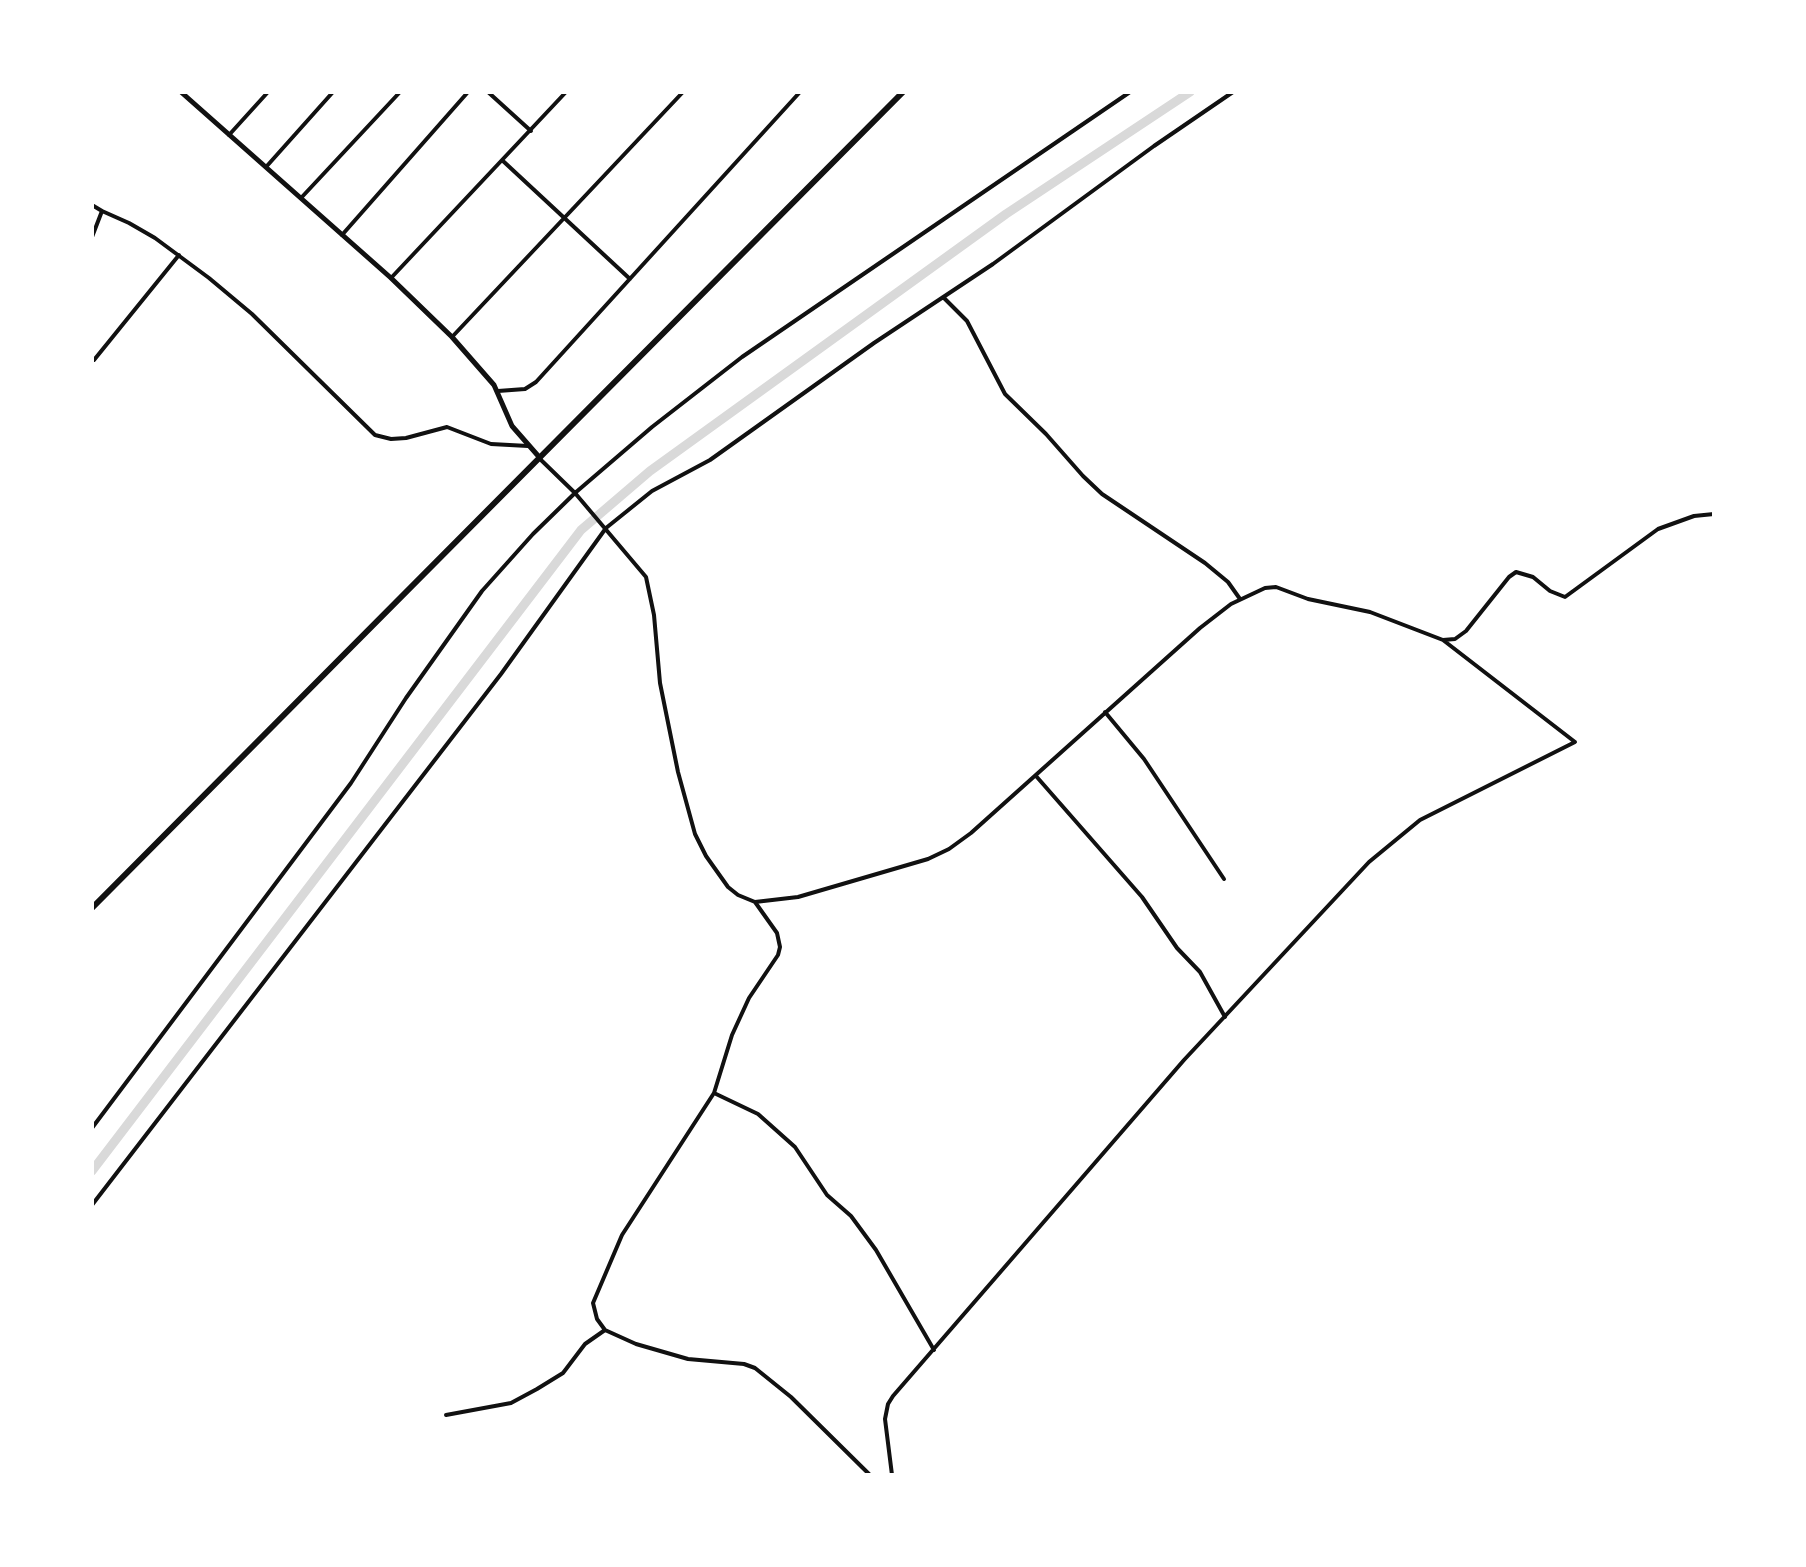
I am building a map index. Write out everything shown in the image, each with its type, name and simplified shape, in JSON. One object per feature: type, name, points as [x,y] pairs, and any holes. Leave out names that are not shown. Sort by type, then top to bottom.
[{"type":"main road","points":[[181,92],[391,278],[452,337],[498,391],[512,426],[540,458]]},
{"type":"main road","points":[[92,908],[903,92]]},
{"type":"street","points":[[229,135],[268,92]]},
{"type":"street","points":[[266,167],[333,92]]},
{"type":"street","points":[[301,198],[400,92]]},
{"type":"street","points":[[342,235],[468,92]]},
{"type":"street","points":[[488,92],[531,131]]},
{"type":"street","points":[[391,278],[566,92]]},
{"type":"street","points":[[452,337],[683,92]]},
{"type":"street","points":[[498,391],[518,391],[531,387],[800,92]]},
{"type":"street","points":[[92,1128],[351,783],[406,698],[482,591],[533,534],[575,493],[742,357],[1130,92]]},
{"type":"street","points":[[92,1205],[501,674],[605,527],[652,491],[710,460],[1233,92]]},
{"type":"street","points":[[503,161],[630,279]]},
{"type":"street","points":[[92,205],[129,223],[179,255],[252,314],[375,435],[391,439],[406,438],[447,427],[491,444],[528,446]]},
{"type":"street","points":[[92,237],[102,211]]},
{"type":"street","points":[[94,360],[179,255]]},
{"type":"street","points":[[943,297],[967,321],[1005,394],[1083,476],[1102,494],[1212,568],[1228,582],[1240,599]]},
{"type":"street","points":[[540,458],[575,493],[646,577],[654,615],[660,683],[678,772],[695,834],[728,887],[755,902],[798,897],[928,859],[949,849],[1036,776],[1162,659],[1240,599],[1265,588],[1276,587],[1308,599],[1370,612],[1443,640],[1575,742],[1420,820],[1397,837],[1369,862],[1184,1060],[888,1404],[885,1419],[892,1475]]},
{"type":"street","points":[[1443,640],[1455,639],[1466,631],[1516,572],[1533,577],[1550,591],[1565,597],[1658,529],[1694,516],[1714,514]]},
{"type":"street","points":[[1105,712],[1144,759],[1224,879]]},
{"type":"street","points":[[1036,776],[1142,897],[1177,948],[1200,972],[1225,1017]]},
{"type":"street","points":[[755,902],[777,933],[780,947],[749,998],[714,1093],[622,1235],[593,1303],[597,1319],[605,1330],[636,1344],[688,1359],[744,1364],[755,1368],[791,1397],[870,1475]]},
{"type":"street","points":[[714,1093],[758,1114],[795,1147],[827,1195],[851,1216],[876,1250],[934,1351]]},
{"type":"street","points":[[446,1415],[511,1403],[563,1373],[585,1344],[605,1330]]},
{"type":"waterway","points":[[92,1171],[581,530],[650,471],[1006,214],[1190,92]]}]
